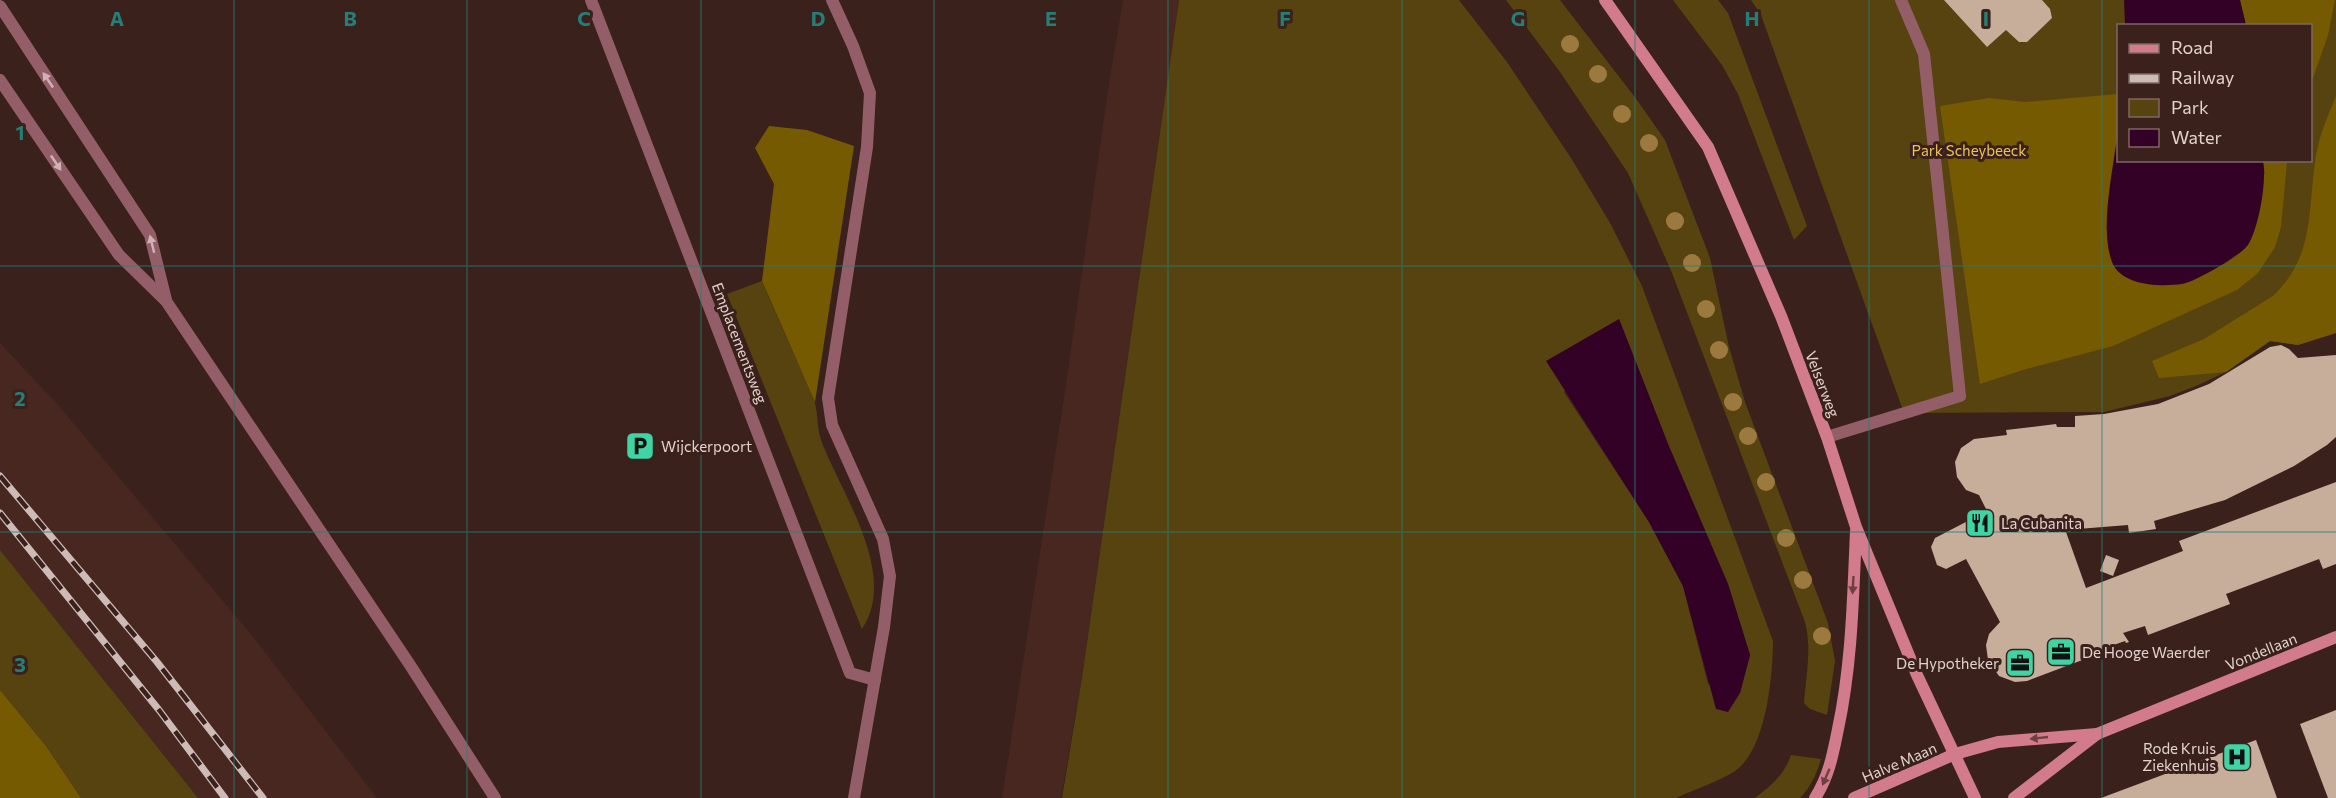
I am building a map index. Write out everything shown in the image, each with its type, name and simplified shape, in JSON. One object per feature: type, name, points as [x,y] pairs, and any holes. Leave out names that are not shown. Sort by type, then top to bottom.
[{"type":"main road","name":"Velserweg","points":[[1605,0],[1708,147],[1763,272],[1827,437],[1856,527],[1917,675],[1975,798]]},
{"type":"main road","points":[[1815,798],[1828,777],[1845,697],[1856,527]]},
{"type":"main road","name":"Vondellaan","points":[[2014,798],[2097,734],[2336,637]]},
{"type":"main road","name":"Vondellaan","points":[[1955,754],[1998,742],[2097,734]]},
{"type":"main road","name":"Halve Maan","points":[[1854,798],[1955,754]]},
{"type":"street","name":"Emplacementsweg","points":[[591,0],[850,674],[875,680]]},
{"type":"street","points":[[832,0],[853,46],[870,93],[867,147],[828,398],[832,425],[883,539],[890,576],[884,627],[854,798]]},
{"type":"street","points":[[1827,437],[1960,396],[1924,54],[1901,0]]},
{"type":"street","points":[[0,6],[150,235],[166,301]]},
{"type":"street","points":[[0,80],[120,255],[166,301],[410,664],[495,798]]},
{"type":"shaded area","points":[[1123,0],[1179,0],[1082,678],[1061,798],[1002,798],[1067,378],[1110,77]]},
{"type":"shaded area","points":[[0,343],[59,406],[254,638],[377,798],[198,798],[0,550]]},
{"type":"green space","points":[[1179,0],[1459,0],[1507,62],[1571,158],[1610,223],[1642,286],[1773,641],[1766,711],[1754,747],[1746,761],[1735,771],[1676,798],[1062,798],[1082,678]],"holes":[[[1619,319],[1668,444],[1728,584],[1750,655],[1740,693],[1708,684],[1683,586],[1649,522],[1564,392]]]},
{"type":"green space","points":[[1506,0],[1560,0],[1665,140],[1710,258],[1729,347],[1745,402],[1828,623],[1835,661],[1827,715],[1810,709],[1804,703],[1808,652],[1805,622],[1672,273],[1628,173],[1560,72]]},
{"type":"green space","points":[[1673,0],[1718,0],[1728,13],[1807,226],[1794,240],[1738,94],[1722,65]]},
{"type":"green space","name":"Park Scheybeeck","points":[[1751,0],[2336,0],[2336,333],[2298,345],[2270,341],[2226,372],[2196,386],[2170,396],[2104,412],[1904,413],[1761,15]]},
{"type":"green space","points":[[2240,0],[2335,0],[2328,35],[2312,81],[2312,24],[2246,24]]},
{"type":"green space","points":[[2117,94],[2117,139],[2106,230],[2265,174],[2263,162],[2287,162],[2281,227],[2275,247],[2258,273],[2237,290],[2113,346],[1980,384],[1940,106],[1989,98],[2025,102]]},
{"type":"green space","points":[[2336,96],[2336,333],[2298,345],[2270,341],[2226,372],[2159,378],[2152,361],[2204,339],[2273,296],[2296,266],[2307,234],[2316,153]]},
{"type":"green space","points":[[769,126],[807,130],[854,146],[815,402],[762,281],[774,184],[755,148]]},
{"type":"green space","points":[[762,281],[812,394],[821,440],[853,509],[871,559],[874,583],[872,607],[862,629],[727,294]]},
{"type":"green space","points":[[0,550],[198,798],[81,798],[46,746],[0,690]]},
{"type":"green space","points":[[0,690],[46,746],[81,798],[0,798]]},
{"type":"green space","points":[[1791,755],[1821,759],[1813,780],[1804,794],[1800,798],[1755,798],[1777,779]]},
{"type":"water","points":[[2124,0],[2240,0],[2246,24],[2125,24]]},
{"type":"water","points":[[2117,137],[2117,162],[2263,162],[2261,204],[2256,227],[2248,245],[2217,268],[2182,284],[2142,283],[2124,276],[2117,270],[2108,248],[2109,197]]},
{"type":"water","points":[[1619,319],[1668,444],[1728,584],[1750,655],[1740,693],[1728,712],[1716,709],[1683,586],[1649,522],[1546,361]]},
{"type":"building","points":[[1944,0],[2042,0],[2050,9],[2052,18],[2027,42],[2019,42],[2006,30],[1987,47]]},
{"type":"building","points":[[2281,345],[2298,358],[2336,355],[2336,437],[2327,445],[2294,466],[2225,500],[2154,521],[2156,529],[2129,533],[2128,525],[2066,532],[2086,588],[2183,551],[2179,541],[2336,482],[2336,564],[2323,569],[2319,559],[2226,594],[2230,604],[2148,635],[2145,626],[2123,633],[2129,642],[2125,641],[2108,647],[2109,650],[2027,681],[2015,682],[1999,676],[1988,660],[1986,645],[1989,634],[2000,622],[1966,559],[1946,569],[1937,565],[1931,547],[1935,538],[1987,511],[1979,495],[1966,490],[1957,477],[1955,462],[1961,448],[1974,439],[2007,435],[2006,430],[2056,424],[2057,427],[2075,427],[2075,416],[2104,414],[2158,404],[2209,384],[2270,347]]},
{"type":"building","points":[[2106,555],[2119,560],[2113,576],[2100,571]]},
{"type":"building","points":[[2336,710],[2336,798],[2328,798],[2300,724]]},
{"type":"building","name":"Rode Kruis Ziekenhuis","points":[[2256,740],[2277,798],[2101,798]]},
{"type":"railway","points":[[0,476],[157,662],[263,798]]},
{"type":"railway","points":[[0,513],[159,710],[225,798]]},
{"type":"place","name":"Wijckerpoort","points":[[640,446]]},
{"type":"place","name":"La Cubanita","points":[[1980,523]]},
{"type":"place","name":"De Hooge Waerder","points":[[2061,652]]},
{"type":"place","name":"De Hypotheker","points":[[2020,663]]},
{"type":"place","name":"Rode Kruis Ziekenhuis","points":[[2237,757]]}]
